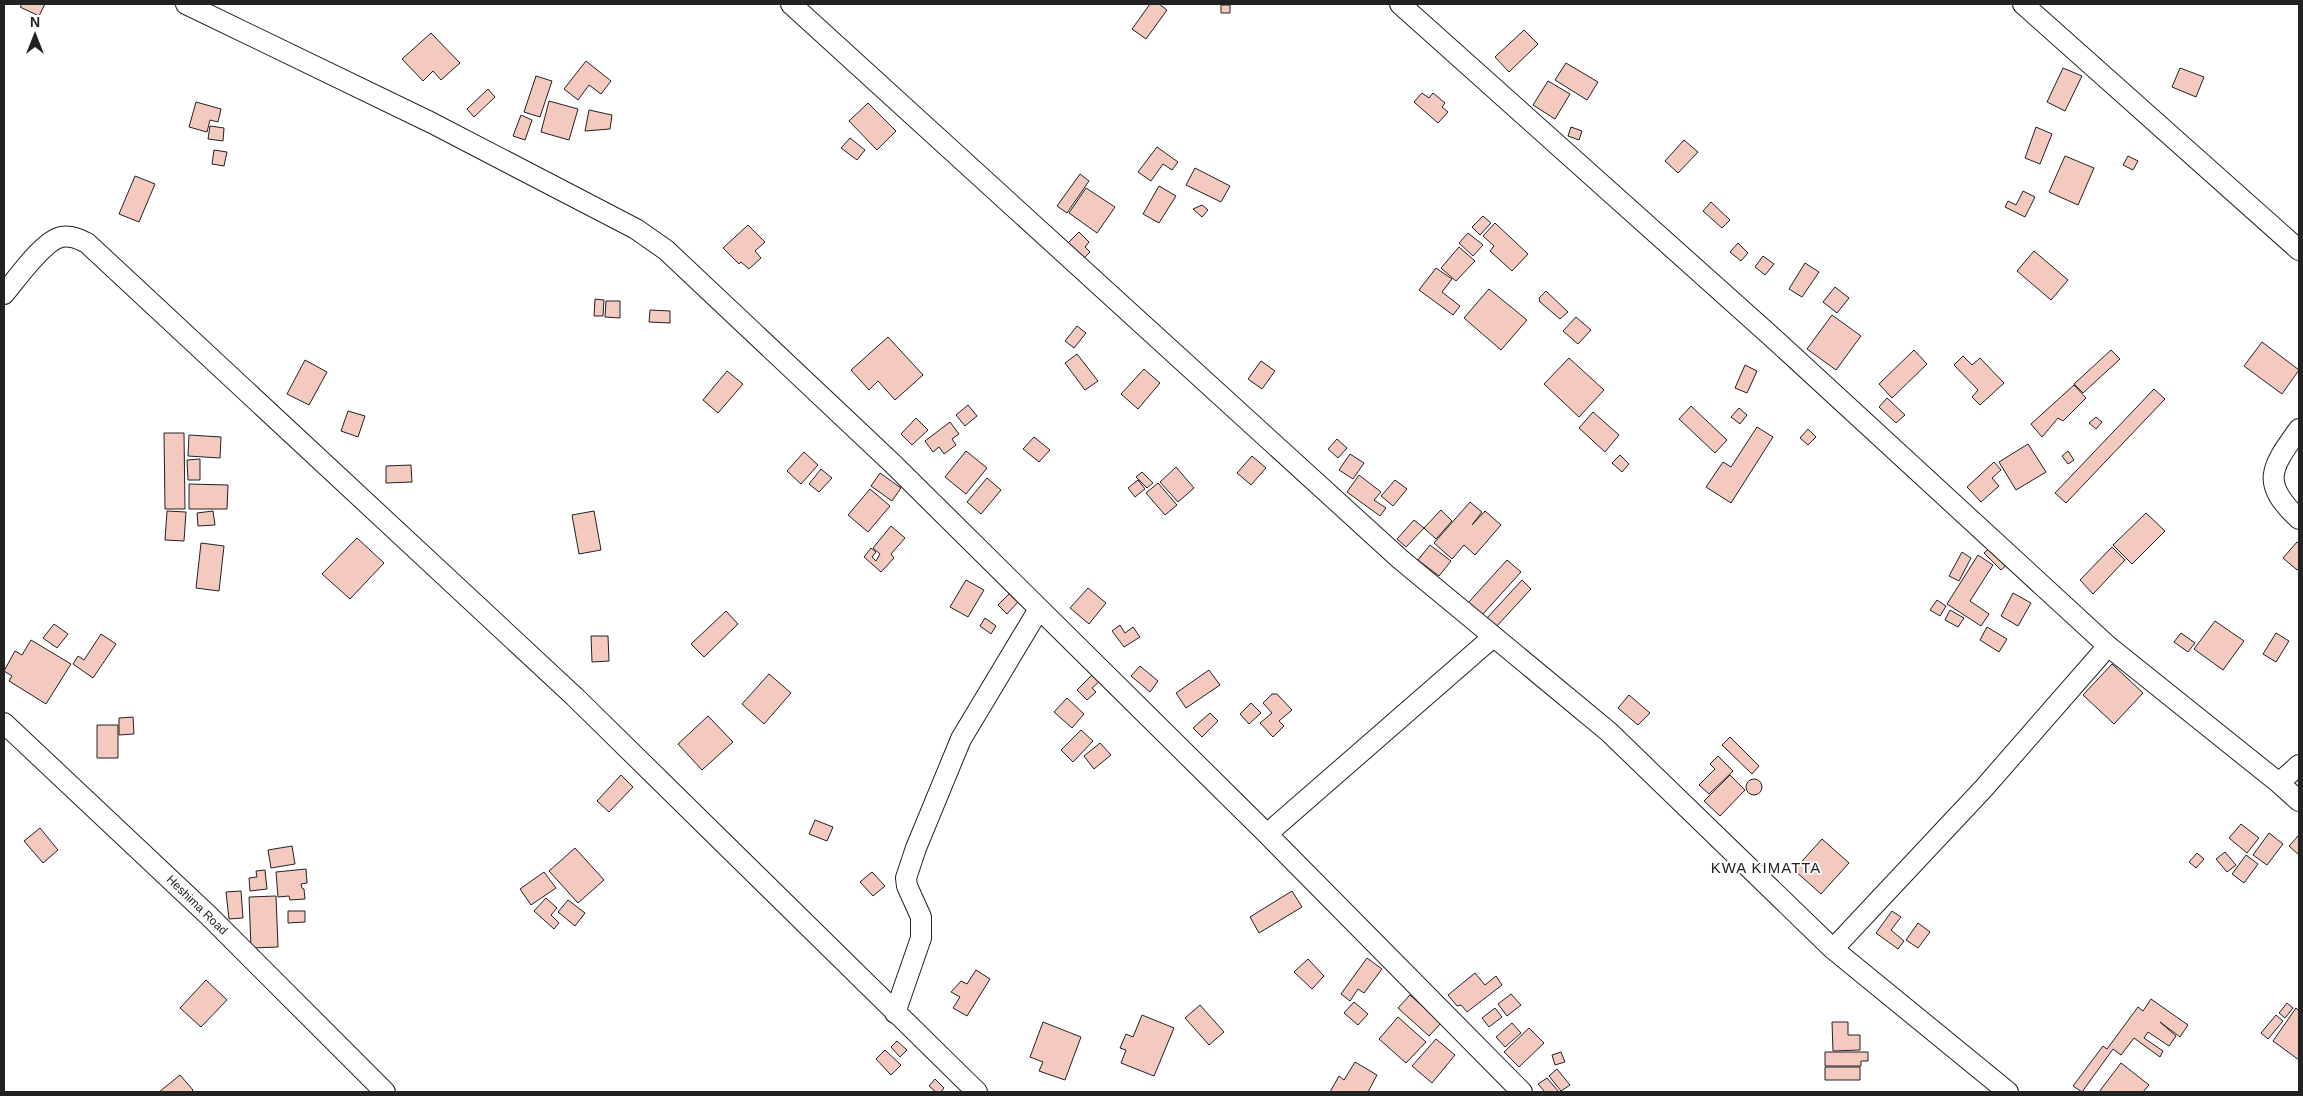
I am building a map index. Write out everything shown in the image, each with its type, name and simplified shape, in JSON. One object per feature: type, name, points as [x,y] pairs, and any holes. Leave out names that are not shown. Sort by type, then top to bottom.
[{"type":"street","points":[[186,4],[424,119],[636,228],[666,250],[892,463],[1267,834],[1522,1092]]},
{"type":"street","points":[[791,4],[1400,559],[1609,732],[1832,949],[2008,1092]]},
{"type":"street","points":[[1400,4],[1772,336],[2108,646],[2280,783],[2299,801]]},
{"type":"street","points":[[2022,4],[2299,249]]},
{"type":"street","points":[[4,294],[38,255],[60,237],[78,238],[87,243],[575,697],[977,1092]]},
{"type":"street","points":[[2299,429],[2276,464],[2273,472],[2273,483],[2280,498],[2299,518]]},
{"type":"street","points":[[895,1013],[921,938],[921,917],[907,886],[906,878],[916,848],[961,739],[1039,609]]},
{"type":"street","points":[[1267,834],[1493,637]]},
{"type":"street","points":[[1832,949],[1984,788],[2108,646]]},
{"type":"street","name":"Heshima Road","points":[[4,723],[208,915],[385,1092]]},
{"type":"street","points":[[2280,783],[2299,765]]},
{"type":"building","points":[[22,4],[45,4],[39,16],[20,7]]},
{"type":"building","points":[[1150,4],[1159,4],[1167,10],[1146,39],[1132,29]]},
{"type":"building","points":[[1221,5],[1230,5],[1230,13],[1221,13]]},
{"type":"building","points":[[1524,30],[1538,44],[1509,72],[1495,57]]},
{"type":"building","points":[[431,33],[460,63],[441,80],[433,71],[423,81],[402,59]]},
{"type":"building","points":[[586,61],[611,81],[601,94],[589,85],[578,100],[564,89]]},
{"type":"building","points":[[1566,63],[1598,82],[1587,100],[1555,80]]},
{"type":"building","points":[[2063,68],[2082,76],[2065,111],[2047,102]]},
{"type":"building","points":[[2180,68],[2204,77],[2196,97],[2172,87]]},
{"type":"building","points":[[536,76],[552,81],[540,117],[524,112]]},
{"type":"building","points":[[1548,81],[1570,94],[1555,119],[1533,105]]},
{"type":"building","points":[[488,89],[495,97],[474,117],[467,109]]},
{"type":"building","points":[[1422,93],[1429,98],[1433,93],[1445,103],[1442,107],[1448,112],[1438,123],[1414,102]]},
{"type":"building","points":[[549,101],[578,109],[569,140],[541,132]]},
{"type":"building","points":[[196,102],[221,109],[218,122],[210,120],[207,132],[189,127]]},
{"type":"building","points":[[868,103],[896,131],[877,150],[849,121]]},
{"type":"building","points":[[589,110],[612,115],[610,129],[585,131]]},
{"type":"building","points":[[521,115],[532,120],[525,140],[513,136]]},
{"type":"building","points":[[210,126],[224,128],[223,141],[208,139]]},
{"type":"building","points":[[1571,127],[1582,131],[1579,140],[1568,136]]},
{"type":"building","points":[[2036,127],[2052,134],[2040,164],[2025,158]]},
{"type":"building","points":[[850,138],[865,150],[857,160],[841,148]]},
{"type":"building","points":[[1684,140],[1698,152],[1678,173],[1665,161]]},
{"type":"building","points":[[1157,147],[1178,162],[1172,170],[1163,164],[1151,181],[1138,172]]},
{"type":"building","points":[[214,150],[227,152],[224,166],[212,164]]},
{"type":"building","points":[[2065,156],[2094,168],[2078,205],[2049,192]]},
{"type":"building","points":[[2128,156],[2138,161],[2133,170],[2123,165]]},
{"type":"building","points":[[1195,168],[1230,186],[1221,202],[1186,185]]},
{"type":"building","points":[[1080,174],[1089,181],[1067,213],[1057,206]]},
{"type":"building","points":[[135,176],[155,184],[139,222],[119,214]]},
{"type":"building","points":[[1159,186],[1176,196],[1159,223],[1143,214]]},
{"type":"building","points":[[1086,188],[1115,207],[1097,233],[1069,213]]},
{"type":"building","points":[[2023,191],[2035,197],[2025,217],[2005,207],[2008,201],[2016,205]]},
{"type":"building","points":[[1711,202],[1730,220],[1722,228],[1703,211]]},
{"type":"building","points":[[1202,205],[1208,210],[1202,217],[1193,209]]},
{"type":"building","points":[[1483,216],[1491,223],[1480,235],[1472,227]]},
{"type":"building","points":[[1495,223],[1528,254],[1512,271],[1490,251],[1494,246],[1483,236]]},
{"type":"building","points":[[748,225],[765,242],[755,251],[761,258],[749,269],[741,262],[739,264],[723,248]]},
{"type":"building","points":[[1079,232],[1089,242],[1085,247],[1090,252],[1082,260],[1067,244]]},
{"type":"building","points":[[1468,233],[1483,245],[1473,256],[1459,243]]},
{"type":"building","points":[[1738,243],[1748,253],[1741,261],[1730,252]]},
{"type":"building","points":[[1459,247],[1475,261],[1456,281],[1441,268]]},
{"type":"building","points":[[2034,251],[2068,280],[2051,300],[2017,271]]},
{"type":"building","points":[[1763,256],[1774,264],[1765,275],[1755,267]]},
{"type":"building","points":[[1805,263],[1819,272],[1802,297],[1789,289]]},
{"type":"building","points":[[1436,268],[1452,279],[1442,292],[1460,306],[1453,315],[1419,290]]},
{"type":"building","points":[[1835,287],[1849,298],[1837,313],[1823,302]]},
{"type":"building","points":[[1489,289],[1527,320],[1501,350],[1464,318]]},
{"type":"building","points":[[1546,291],[1568,312],[1560,319],[1540,302],[1539,298]]},
{"type":"building","points":[[595,299],[604,300],[603,316],[594,316]]},
{"type":"building","points":[[606,301],[620,301],[620,318],[605,317]]},
{"type":"building","points":[[650,310],[670,311],[670,323],[649,322]]},
{"type":"building","points":[[1832,315],[1861,336],[1836,370],[1807,349]]},
{"type":"building","points":[[1576,317],[1591,330],[1578,344],[1563,331]]},
{"type":"building","points":[[1077,326],[1086,333],[1074,348],[1065,341]]},
{"type":"building","points":[[888,337],[923,375],[895,400],[878,381],[869,390],[851,370]]},
{"type":"building","points":[[2262,342],[2299,370],[2282,394],[2244,366]]},
{"type":"building","points":[[1914,350],[1927,364],[1892,398],[1879,384]]},
{"type":"building","points":[[2111,350],[2120,359],[2083,393],[2074,384]]},
{"type":"building","points":[[1077,354],[1098,381],[1085,390],[1065,363]]},
{"type":"building","points":[[1963,356],[1972,365],[1980,358],[2004,383],[1980,405],[1972,397],[1978,390],[1954,365]]},
{"type":"building","points":[[1569,358],[1604,390],[1579,417],[1544,384]]},
{"type":"building","points":[[305,360],[327,372],[309,405],[287,394]]},
{"type":"building","points":[[1261,361],[1275,371],[1262,389],[1248,379]]},
{"type":"building","points":[[1745,365],[1757,371],[1747,393],[1735,388]]},
{"type":"building","points":[[1144,369],[1160,383],[1138,409],[1121,394]]},
{"type":"building","points":[[727,371],[743,384],[718,413],[703,400]]},
{"type":"building","points":[[2074,385],[2086,398],[2063,421],[2058,418],[2042,437],[2031,424]]},
{"type":"building","points":[[2154,389],[2165,399],[2066,503],[2055,493]]},
{"type":"building","points":[[1887,398],[1905,415],[1896,423],[1879,407]]},
{"type":"building","points":[[968,405],[977,416],[965,426],[956,415]]},
{"type":"building","points":[[1691,406],[1727,440],[1715,453],[1679,419]]},
{"type":"building","points":[[1739,408],[1747,415],[1740,424],[1731,417]]},
{"type":"building","points":[[348,411],[365,416],[358,437],[341,431]]},
{"type":"building","points":[[1593,412],[1619,435],[1605,452],[1579,428]]},
{"type":"building","points":[[2096,417],[2102,422],[2096,429],[2089,423]]},
{"type":"building","points":[[916,418],[928,430],[912,445],[901,434]]},
{"type":"building","points":[[950,422],[959,434],[952,439],[956,445],[944,454],[939,447],[933,452],[925,441]]},
{"type":"building","points":[[1757,427],[1773,437],[1731,503],[1706,487],[1723,462],[1731,467]]},
{"type":"building","points":[[1808,429],[1816,437],[1808,445],[1800,438]]},
{"type":"building","points":[[164,433],[184,433],[185,509],[165,509]]},
{"type":"building","points":[[189,435],[221,437],[220,458],[188,456]]},
{"type":"building","points":[[1034,437],[1050,450],[1039,462],[1023,449]]},
{"type":"building","points":[[1337,439],[1347,448],[1338,458],[1328,449]]},
{"type":"building","points":[[2028,444],[2046,472],[2016,490],[1999,462]]},
{"type":"building","points":[[966,451],[987,468],[966,494],[945,477]]},
{"type":"building","points":[[2068,451],[2074,460],[2068,464],[2062,456]]},
{"type":"building","points":[[804,452],[818,465],[801,484],[787,471]]},
{"type":"building","points":[[1350,454],[1364,463],[1353,479],[1339,470]]},
{"type":"building","points":[[1620,455],[1629,464],[1622,472],[1612,463]]},
{"type":"building","points":[[1252,456],[1266,468],[1251,485],[1237,473]]},
{"type":"building","points":[[200,459],[200,480],[188,480],[187,460]]},
{"type":"building","points":[[1994,462],[2001,470],[1992,478],[1999,486],[1981,502],[1967,487]]},
{"type":"building","points":[[411,465],[412,482],[386,483],[386,466]]},
{"type":"building","points":[[1176,467],[1194,488],[1178,502],[1160,482]]},
{"type":"building","points":[[821,469],[832,478],[819,492],[809,484]]},
{"type":"building","points":[[1142,472],[1153,483],[1147,488],[1136,477]]},
{"type":"building","points":[[880,473],[901,488],[892,501],[871,486]]},
{"type":"building","points":[[1359,475],[1381,492],[1374,500],[1386,508],[1380,516],[1347,492]]},
{"type":"building","points":[[987,478],[1001,490],[981,514],[967,502]]},
{"type":"building","points":[[1138,480],[1145,489],[1135,497],[1128,488]]},
{"type":"building","points":[[1395,480],[1407,489],[1393,506],[1381,496]]},
{"type":"building","points":[[1158,483],[1177,505],[1165,515],[1146,493]]},
{"type":"building","points":[[189,484],[228,485],[227,509],[189,509]]},
{"type":"building","points":[[870,489],[890,506],[868,532],[848,515]]},
{"type":"building","points":[[1470,502],[1482,512],[1472,525],[1485,511],[1501,525],[1475,555],[1464,545],[1452,559],[1434,543]]},
{"type":"building","points":[[1441,510],[1452,521],[1436,539],[1424,528]]},
{"type":"building","points":[[167,511],[186,512],[184,541],[165,540]]},
{"type":"building","points":[[213,511],[215,525],[198,526],[197,513]]},
{"type":"building","points":[[594,511],[601,550],[579,554],[572,515]]},
{"type":"building","points":[[2146,513],[2165,531],[2132,564],[2113,545]]},
{"type":"building","points":[[1414,520],[1424,528],[1406,547],[1397,539]]},
{"type":"building","points":[[891,526],[905,538],[891,554],[894,558],[881,572],[864,557],[871,548],[876,552],[872,557],[876,561],[880,554],[873,548]]},
{"type":"building","points":[[357,538],[384,563],[350,599],[322,574]]},
{"type":"building","points":[[2297,542],[2299,544],[2299,568],[2297,570],[2283,558]]},
{"type":"building","points":[[201,543],[224,546],[219,591],[196,588]]},
{"type":"building","points":[[1430,545],[1451,561],[1439,576],[1418,560]]},
{"type":"building","points":[[1993,545],[2010,562],[2001,570],[1984,553]]},
{"type":"building","points":[[2112,547],[2125,560],[2093,594],[2080,580]]},
{"type":"building","points":[[1962,552],[1971,558],[1959,581],[1949,576]]},
{"type":"building","points":[[1978,555],[1993,565],[1970,601],[1989,614],[1981,626],[1947,604]]},
{"type":"building","points":[[1507,560],[1521,572],[1482,615],[1468,603]]},
{"type":"building","points":[[966,580],[984,590],[968,617],[950,607]]},
{"type":"building","points":[[1522,580],[1531,589],[1496,627],[1487,618]]},
{"type":"building","points":[[1088,588],[1106,603],[1089,624],[1070,608]]},
{"type":"building","points":[[2013,593],[2031,603],[2018,626],[2001,616]]},
{"type":"building","points":[[1009,594],[1018,602],[1007,614],[998,605]]},
{"type":"building","points":[[1937,600],[1946,606],[1940,616],[1930,610]]},
{"type":"building","points":[[1950,610],[1964,618],[1958,627],[1945,620]]},
{"type":"building","points":[[726,611],[738,624],[704,657],[691,644]]},
{"type":"building","points":[[985,618],[996,626],[991,634],[980,626]]},
{"type":"building","points":[[2215,621],[2244,641],[2223,670],[2194,649]]},
{"type":"building","points":[[54,624],[68,634],[57,648],[43,638]]},
{"type":"building","points":[[1120,625],[1125,633],[1133,627],[1140,637],[1124,647],[1112,631]]},
{"type":"building","points":[[1987,627],[2007,639],[1999,652],[1980,640]]},
{"type":"building","points":[[2181,633],[2195,643],[2188,652],[2174,642]]},
{"type":"building","points":[[2276,633],[2289,641],[2276,662],[2263,654]]},
{"type":"building","points":[[101,634],[116,644],[93,678],[73,664],[78,656],[84,660]]},
{"type":"building","points":[[591,636],[608,636],[609,661],[592,662]]},
{"type":"building","points":[[31,640],[71,664],[46,704],[9,681],[12,676],[4,671],[15,651],[22,655]]},
{"type":"building","points":[[2112,664],[2143,693],[2114,724],[2083,695]]},
{"type":"building","points":[[1140,666],[1158,681],[1150,692],[1131,676]]},
{"type":"building","points":[[1209,670],[1220,685],[1186,708],[1176,693]]},
{"type":"building","points":[[769,674],[791,693],[764,724],[742,704]]},
{"type":"building","points":[[1093,674],[1100,681],[1092,688],[1096,692],[1087,700],[1077,690]]},
{"type":"building","points":[[1272,694],[1277,694],[1292,710],[1279,721],[1284,726],[1273,737],[1260,723],[1272,713],[1263,703]]},
{"type":"building","points":[[1629,695],[1650,713],[1638,725],[1618,708]]},
{"type":"building","points":[[1067,698],[1084,714],[1072,728],[1054,712]]},
{"type":"building","points":[[1251,703],[1261,713],[1249,724],[1240,714]]},
{"type":"building","points":[[1210,713],[1218,721],[1202,737],[1193,728]]},
{"type":"building","points":[[708,716],[733,742],[702,770],[678,744]]},
{"type":"building","points":[[133,717],[134,734],[119,735],[119,718]]},
{"type":"building","points":[[97,725],[118,725],[118,758],[97,758]]},
{"type":"building","points":[[1081,730],[1093,741],[1073,762],[1061,750]]},
{"type":"building","points":[[1730,737],[1759,766],[1752,774],[1722,745]]},
{"type":"building","points":[[1100,743],[1111,755],[1094,769],[1084,756]]},
{"type":"building","points":[[1718,756],[1733,771],[1709,794],[1699,785],[1715,769],[1710,764]]},
{"type":"building","points":[[621,775],[633,787],[609,812],[597,801]]},
{"type":"building","points":[[1730,775],[1745,790],[1720,816],[1704,801]]},
{"type":"building","points":[[1754,779],[1762,787],[1754,795],[1746,787]]},
{"type":"building","points":[[815,820],[833,827],[827,841],[809,834]]},
{"type":"building","points":[[2241,824],[2259,838],[2247,853],[2229,838]]},
{"type":"building","points":[[40,828],[58,850],[43,863],[24,841]]},
{"type":"building","points":[[2269,833],[2283,844],[2267,865],[2253,855]]},
{"type":"building","points":[[2299,835],[2299,855],[2289,846]]},
{"type":"building","points":[[1822,839],[1849,863],[1821,894],[1794,870]]},
{"type":"building","points":[[292,846],[295,864],[271,868],[268,850]]},
{"type":"building","points":[[575,848],[604,880],[578,903],[549,871]]},
{"type":"building","points":[[2225,852],[2236,865],[2227,872],[2216,859]]},
{"type":"building","points":[[2197,853],[2204,859],[2196,868],[2189,862]]},
{"type":"building","points":[[2246,855],[2258,864],[2244,883],[2232,874]]},
{"type":"building","points":[[306,869],[307,883],[301,884],[304,889],[305,899],[290,900],[289,896],[278,897],[276,872]]},
{"type":"building","points":[[265,870],[267,889],[250,891],[249,878],[257,877],[256,871]]},
{"type":"building","points":[[544,872],[556,888],[531,905],[520,889]]},
{"type":"building","points":[[872,872],[885,886],[873,896],[860,882]]},
{"type":"building","points":[[241,891],[243,918],[229,919],[226,892]]},
{"type":"building","points":[[1292,891],[1302,907],[1259,933],[1250,917]]},
{"type":"building","points":[[276,896],[278,947],[251,948],[249,897]]},
{"type":"building","points":[[546,898],[557,908],[551,915],[559,923],[554,929],[534,911]]},
{"type":"building","points":[[568,900],[585,913],[575,926],[558,912]]},
{"type":"building","points":[[288,911],[305,911],[305,922],[288,923]]},
{"type":"building","points":[[1892,911],[1901,917],[1891,930],[1904,941],[1898,949],[1876,933]]},
{"type":"building","points":[[1918,923],[1930,932],[1918,948],[1906,940]]},
{"type":"building","points":[[1367,958],[1382,969],[1364,993],[1358,989],[1350,1001],[1341,994]]},
{"type":"building","points":[[1308,959],[1324,976],[1312,989],[1294,972]]},
{"type":"building","points":[[976,970],[990,979],[967,1016],[953,1008],[960,997],[951,992],[961,981],[967,984]]},
{"type":"building","points":[[1475,973],[1485,985],[1496,976],[1502,985],[1467,1012],[1461,1005],[1457,1006],[1448,995]]},
{"type":"building","points":[[206,980],[227,1000],[201,1027],[180,1008]]},
{"type":"building","points":[[1511,994],[1521,1005],[1507,1016],[1498,1004]]},
{"type":"building","points":[[1410,995],[1441,1023],[1429,1036],[1398,1008]]},
{"type":"building","points":[[2151,999],[2188,1025],[2180,1037],[2160,1022],[2176,1036],[2169,1046],[2148,1032],[2144,1038],[2163,1051],[2160,1057],[2134,1038],[2121,1055],[2113,1049],[2082,1092],[2073,1086],[2103,1046],[2107,1049],[2138,1007],[2143,1011]]},
{"type":"building","points":[[1354,1002],[1368,1014],[1358,1025],[1344,1013]]},
{"type":"building","points":[[2287,1003],[2293,1008],[2285,1018],[2279,1013]]},
{"type":"building","points":[[1200,1005],[1224,1032],[1209,1045],[1185,1018]]},
{"type":"building","points":[[1495,1008],[1502,1017],[1489,1027],[1482,1018]]},
{"type":"building","points":[[2296,1008],[2299,1011],[2299,1060],[2273,1041]]},
{"type":"building","points":[[1142,1015],[1174,1028],[1154,1076],[1121,1063],[1126,1050],[1120,1048],[1126,1034],[1133,1037]]},
{"type":"building","points":[[2276,1015],[2283,1021],[2268,1039],[2261,1033]]},
{"type":"building","points":[[1398,1017],[1426,1042],[1406,1063],[1379,1039]]},
{"type":"building","points":[[1043,1022],[1081,1037],[1065,1080],[1039,1071],[1043,1062],[1030,1057]]},
{"type":"building","points":[[1832,1022],[1848,1022],[1848,1035],[1860,1035],[1860,1050],[1833,1051]]},
{"type":"building","points":[[1512,1023],[1521,1033],[1505,1047],[1496,1037]]},
{"type":"building","points":[[1529,1028],[1544,1043],[1519,1067],[1504,1052]]},
{"type":"building","points":[[1436,1039],[1455,1055],[1432,1083],[1412,1066]]},
{"type":"building","points":[[897,1041],[907,1050],[900,1057],[891,1047]]},
{"type":"building","points":[[885,1050],[901,1065],[891,1075],[876,1059]]},
{"type":"building","points":[[1561,1052],[1565,1062],[1555,1065],[1552,1055]]},
{"type":"building","points":[[1825,1052],[1868,1052],[1868,1061],[1861,1061],[1861,1066],[1825,1066]]},
{"type":"building","points":[[1355,1062],[1377,1075],[1368,1092],[1330,1092],[1339,1076],[1344,1080]]},
{"type":"building","points":[[2121,1063],[2149,1085],[2143,1092],[2099,1092]]},
{"type":"building","points":[[1825,1067],[1860,1067],[1860,1080],[1825,1080]]},
{"type":"building","points":[[1557,1069],[1570,1085],[1561,1091],[1549,1076]]},
{"type":"building","points":[[180,1075],[193,1090],[191,1092],[159,1092]]},
{"type":"building","points":[[1547,1078],[1559,1092],[1545,1092],[1538,1084]]},
{"type":"building","points":[[935,1079],[944,1088],[941,1092],[936,1092],[929,1086]]},
{"type":"district","name":"KWA KIMATTA","points":[[1766,867]]}]
